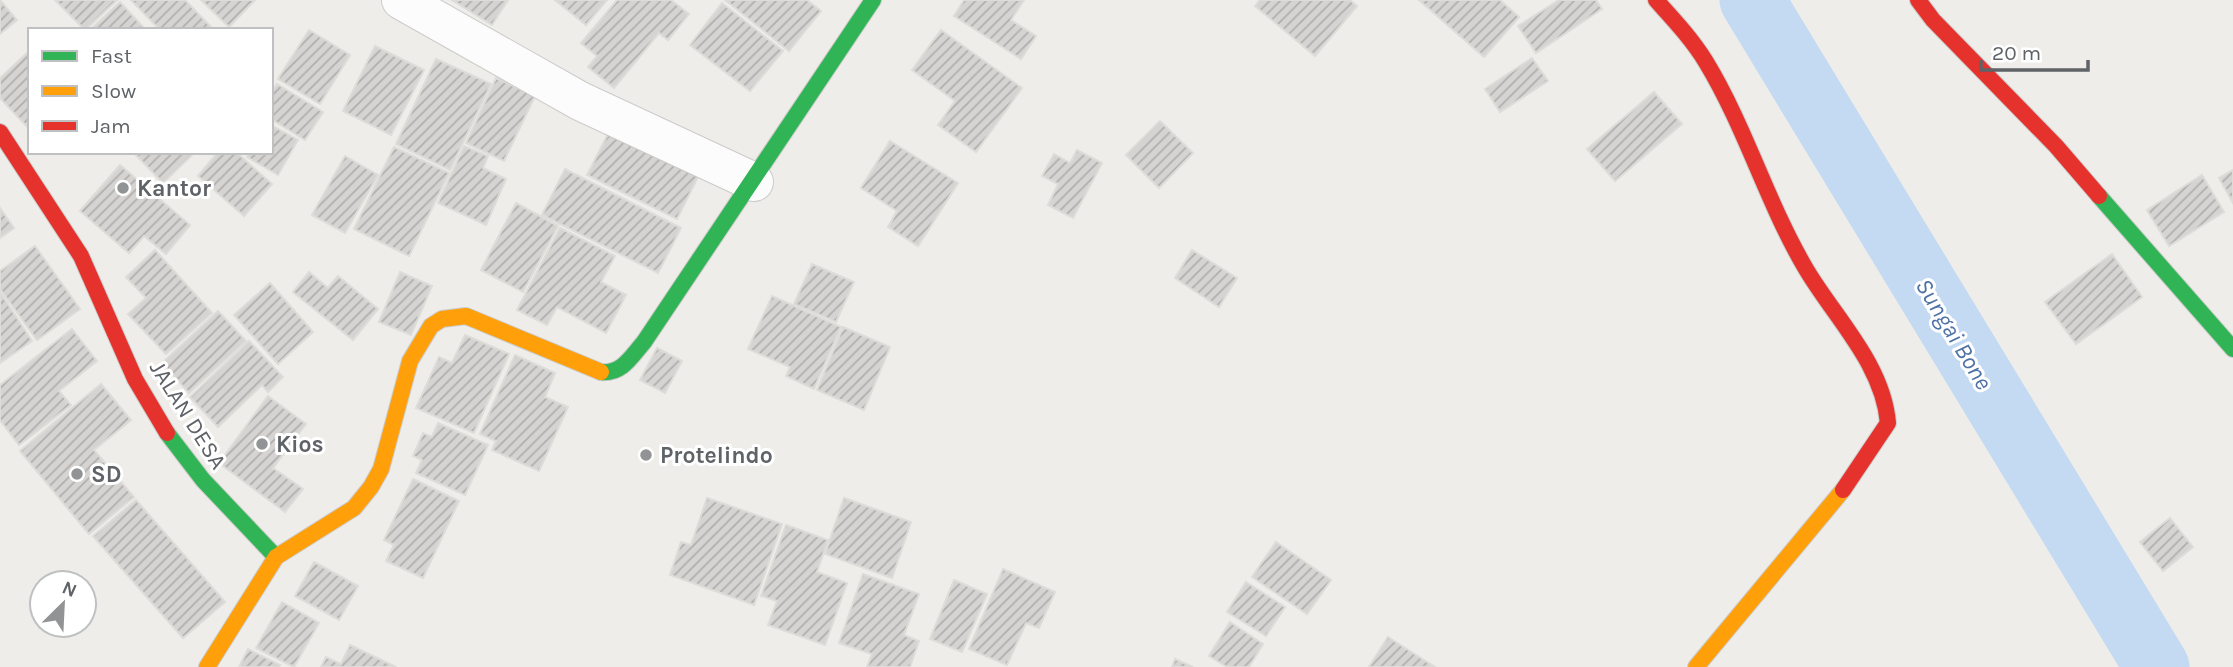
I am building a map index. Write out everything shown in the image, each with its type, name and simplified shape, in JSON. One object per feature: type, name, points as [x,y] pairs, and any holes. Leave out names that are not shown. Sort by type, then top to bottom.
[{"type":"street","points":[[401,0],[580,100],[754,182]]},
{"type":"street","points":[[207,667],[276,557],[354,508],[371,487],[381,468],[410,361],[431,326],[442,318],[466,316],[596,372],[612,373],[620,369],[644,342],[754,182],[873,0]]},
{"type":"street","points":[[1656,0],[1678,20],[1722,85],[1804,267],[1873,372],[1889,409],[1888,423],[1841,493],[1696,667]]},
{"type":"street","points":[[1918,0],[1933,20],[2056,145],[2233,349]]},
{"type":"street","name":"JALAN DESA","points":[[0,132],[64,224],[92,277],[142,392],[167,432],[209,489],[276,557]]},
{"type":"building","points":[[0,0],[17,20],[0,34]]},
{"type":"building","points":[[55,0],[117,0],[87,28],[83,28]]},
{"type":"building","points":[[131,0],[185,0],[212,28],[158,28]]},
{"type":"building","points":[[201,0],[255,0],[229,27]]},
{"type":"building","points":[[452,0],[508,0],[492,25]]},
{"type":"building","points":[[555,0],[607,0],[586,25]]},
{"type":"building","points":[[617,0],[671,0],[689,14],[668,40],[659,33],[614,88],[588,67],[597,56],[581,43]]},
{"type":"building","points":[[725,0],[807,0],[821,11],[789,51]]},
{"type":"building","points":[[964,0],[1024,0],[1011,20],[1036,36],[1021,59],[954,16]]},
{"type":"building","points":[[1260,0],[1350,0],[1357,6],[1315,56],[1255,6]]},
{"type":"building","points":[[1419,0],[1500,0],[1519,17],[1484,57]]},
{"type":"building","points":[[1559,0],[1596,0],[1602,9],[1536,53],[1518,26]]},
{"type":"building","points":[[120,2],[144,28],[92,28]]},
{"type":"building","points":[[722,3],[783,51],[750,91],[690,45]]},
{"type":"building","points":[[309,30],[350,55],[320,104],[278,79]]},
{"type":"building","points":[[941,30],[1022,88],[976,152],[938,125],[955,101],[912,70]]},
{"type":"building","points":[[375,46],[424,70],[391,135],[343,111]]},
{"type":"building","points":[[28,52],[28,128],[0,98],[0,78]]},
{"type":"building","points":[[1532,58],[1548,81],[1500,112],[1485,89]]},
{"type":"building","points":[[436,59],[491,84],[450,170],[396,144]]},
{"type":"building","points":[[496,78],[535,96],[504,161],[466,143]]},
{"type":"building","points":[[277,84],[323,112],[305,140],[273,120],[273,91]]},
{"type":"building","points":[[1654,92],[1682,124],[1615,181],[1587,149]]},
{"type":"building","points":[[1160,121],[1193,153],[1159,188],[1126,155]]},
{"type":"building","points":[[273,126],[298,140],[278,175],[247,157],[249,154],[273,154]]},
{"type":"building","points":[[610,130],[700,173],[677,219],[587,175]]},
{"type":"building","points":[[890,141],[958,183],[918,246],[888,227],[897,211],[861,188]]},
{"type":"building","points":[[464,146],[488,156],[483,168],[506,179],[486,225],[438,203]]},
{"type":"building","points":[[394,147],[449,173],[409,256],[354,229]]},
{"type":"building","points":[[1077,150],[1102,163],[1073,218],[1048,205],[1058,184],[1042,176],[1054,154],[1070,163]]},
{"type":"building","points":[[135,154],[193,154],[163,183]]},
{"type":"building","points":[[216,154],[238,154],[272,184],[244,216],[198,176]]},
{"type":"building","points":[[345,156],[378,175],[345,233],[312,215]]},
{"type":"building","name":"Kantor","points":[[120,165],[190,225],[166,254],[144,236],[129,253],[80,211]]},
{"type":"building","points":[[565,169],[681,228],[658,273],[542,215]]},
{"type":"building","points":[[2233,170],[2233,203],[2219,178]]},
{"type":"building","points":[[2202,175],[2224,212],[2169,246],[2147,210]]},
{"type":"building","points":[[516,203],[558,226],[523,292],[481,270]]},
{"type":"building","points":[[0,208],[14,228],[0,238]]},
{"type":"building","points":[[560,228],[615,256],[601,282],[626,295],[606,333],[557,307],[547,325],[517,310]]},
{"type":"building","points":[[35,246],[80,309],[37,340],[0,289],[0,271]]},
{"type":"building","points":[[155,250],[212,313],[166,354],[128,314],[146,298],[126,277]]},
{"type":"building","points":[[1192,250],[1237,278],[1219,307],[1175,278]]},
{"type":"building","points":[[2112,254],[2142,297],[2076,344],[2045,302]]},
{"type":"building","points":[[812,264],[854,282],[836,322],[794,304]]},
{"type":"building","points":[[309,272],[328,288],[338,276],[378,309],[353,340],[293,292]]},
{"type":"building","points":[[400,272],[432,286],[411,335],[379,322]]},
{"type":"building","points":[[270,283],[313,332],[278,364],[234,315]]},
{"type":"building","points":[[0,292],[32,341],[0,363]]},
{"type":"building","points":[[772,296],[841,327],[814,389],[786,376],[790,367],[748,349]]},
{"type":"building","points":[[218,311],[246,341],[189,393],[162,363]]},
{"type":"building","points":[[843,327],[890,347],[864,410],[817,390]]},
{"type":"building","points":[[72,329],[97,361],[59,391],[71,405],[19,445],[0,420],[0,385]]},
{"type":"building","points":[[465,335],[509,354],[474,433],[416,408],[439,357],[452,363]]},
{"type":"building","points":[[249,341],[283,377],[268,392],[262,385],[218,427],[190,397]]},
{"type":"building","points":[[657,348],[682,361],[665,393],[640,380]]},
{"type":"building","points":[[515,355],[555,373],[545,397],[568,407],[539,471],[492,450],[496,441],[480,434]]},
{"type":"building","name":"SD","points":[[101,384],[131,420],[94,450],[134,497],[89,534],[20,451]]},
{"type":"building","name":"Kios","points":[[268,396],[306,424],[273,468],[303,489],[285,512],[219,463]]},
{"type":"building","points":[[438,423],[488,445],[465,495],[416,473],[422,460],[413,456],[423,433],[432,437]]},
{"type":"building","points":[[413,479],[459,501],[423,578],[386,561],[394,545],[384,540]]},
{"type":"building","points":[[707,498],[782,524],[754,605],[670,575],[681,542],[691,545]]},
{"type":"building","points":[[844,498],[911,522],[892,578],[825,554]]},
{"type":"building","name":"SD","points":[[136,500],[225,602],[183,638],[93,536]]},
{"type":"building","points":[[2170,518],[2193,547],[2163,571],[2140,542]]},
{"type":"building","points":[[786,525],[828,540],[817,572],[847,583],[825,645],[768,625],[777,601],[761,596]]},
{"type":"building","points":[[1276,542],[1331,580],[1307,614],[1252,577]]},
{"type":"building","points":[[314,562],[358,586],[339,620],[295,596]]},
{"type":"building","points":[[1003,569],[1055,592],[1039,628],[1026,623],[1007,665],[969,649]]},
{"type":"building","points":[[863,574],[919,594],[904,635],[919,641],[910,667],[867,667],[872,654],[839,643]]},
{"type":"building","points":[[954,580],[987,594],[962,652],[930,639]]},
{"type":"building","points":[[1246,582],[1285,607],[1266,636],[1227,612]]},
{"type":"building","points":[[282,602],[319,623],[294,667],[256,648]]},
{"type":"building","points":[[1230,622],[1263,644],[1249,667],[1227,667],[1209,656]]},
{"type":"building","points":[[1388,637],[1435,667],[1369,667]]},
{"type":"building","points":[[350,645],[396,667],[321,667],[326,657],[341,664]]},
{"type":"building","points":[[248,649],[280,665],[279,667],[239,667]]},
{"type":"building","points":[[1175,659],[1193,667],[1172,667]]},
{"type":"waterway","name":"Sungai Bone","points":[[1752,0],[2157,667]]},
{"type":"traffic: fast","points":[[601,372],[620,367],[644,342],[873,0]]},
{"type":"traffic: fast","points":[[2099,196],[2233,349]]},
{"type":"traffic: fast","points":[[167,433],[203,480],[276,557]]},
{"type":"traffic: slow","points":[[207,667],[276,557],[354,508],[371,487],[381,469],[410,361],[431,326],[442,319],[466,316],[601,372]]},
{"type":"traffic: slow","points":[[1696,667],[1843,490]]},
{"type":"traffic: jam","points":[[1656,0],[1706,62],[1733,113],[1792,244],[1868,361],[1877,381],[1888,423],[1843,490]]},
{"type":"traffic: jam","points":[[1918,0],[1933,20],[2056,146],[2099,196]]},
{"type":"traffic: jam","points":[[0,132],[81,256],[135,379],[167,433]]},
{"type":"place","name":"Kantor","points":[[123,188]]},
{"type":"place","name":"Kios","points":[[262,444]]},
{"type":"place","name":"Protelindo","points":[[646,455]]},
{"type":"place","name":"SD","points":[[77,474]]}]
